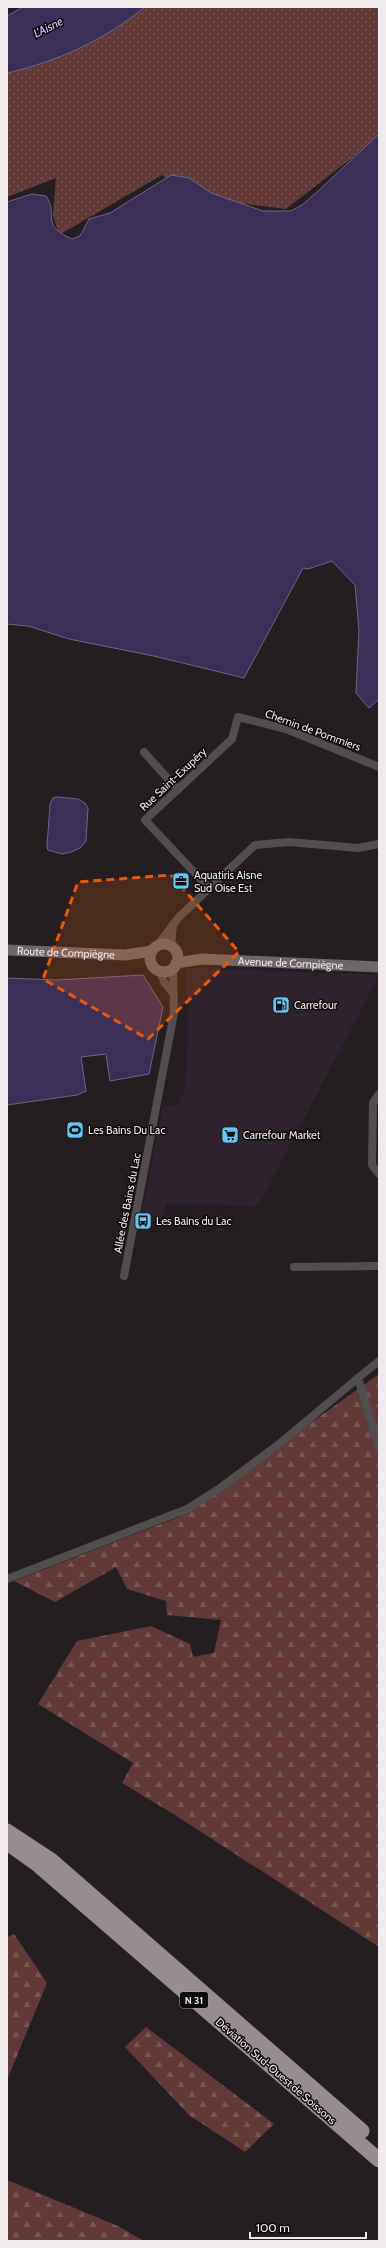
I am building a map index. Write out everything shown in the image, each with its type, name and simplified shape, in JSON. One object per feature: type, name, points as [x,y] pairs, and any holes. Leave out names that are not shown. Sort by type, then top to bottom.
[{"type":"highway","name":"Déviation Sud-Ouest de Soissons","points":[[7,1831],[51,1860],[379,2146]]},
{"type":"highway","name":"Déviation Sud-Ouest de Soissons","points":[[7,1843],[38,1865],[379,2160]]},
{"type":"main road","points":[[164,944],[174,957],[167,971],[125,955],[155,948],[164,944]]},
{"type":"main road","points":[[155,948],[150,958],[156,968]]},
{"type":"main road","name":"Route de Compiègne","points":[[7,950],[125,955]]},
{"type":"main road","name":"Avenue de Compiègne","points":[[174,957],[379,967]]},
{"type":"street","name":"Chemin de Pommiers","points":[[238,717],[286,729],[379,767]]},
{"type":"street","name":"Rue Saint-Exupéry","points":[[209,888],[145,820],[232,739],[238,717]]},
{"type":"street","points":[[144,752],[178,790]]},
{"type":"street","points":[[155,948],[178,917],[255,845],[290,842],[358,848],[379,844]]},
{"type":"street","name":"Allée des Bains du Lac","points":[[124,1276],[174,1013],[174,999],[172,992],[174,957],[173,925]]},
{"type":"street","name":"Allée des Bains du Lac","points":[[156,968],[172,992]]},
{"type":"street","points":[[379,1094],[372,1103],[372,1165],[379,1174]]},
{"type":"street","points":[[294,1267],[379,1266]]},
{"type":"street","points":[[7,1579],[187,1510],[220,1488],[279,1444],[379,1361]]},
{"type":"street","points":[[358,1378],[379,1447]]},
{"type":"highlighted area","points":[[171,875],[239,952],[148,1039],[43,979],[78,882]]},
{"type":"shaded area","points":[[186,968],[379,976],[258,1206],[166,1203],[163,1218],[141,1215],[163,1107],[179,1105],[186,1085],[188,1025]]},
{"type":"green space","points":[[77,7],[379,7],[379,137],[286,209],[189,197],[162,175],[59,235],[53,215],[56,178],[7,197],[7,23]]},
{"type":"green space","points":[[379,1374],[379,1947],[175,1815],[122,1783],[133,1763],[38,1704],[77,1641],[151,1626],[190,1644],[193,1657],[214,1653],[221,1620],[167,1615],[166,1601],[127,1589],[116,1567],[55,1602],[14,1581],[179,1517]]},
{"type":"green space","points":[[14,1934],[47,1983],[7,2080],[7,1937]]},
{"type":"green space","points":[[146,2027],[274,2124],[245,2152],[189,2115],[125,2047]]},
{"type":"green space","points":[[7,2180],[118,2226],[144,2241],[7,2241]]},
{"type":"water","name":"L'Aisne","points":[[23,7],[145,7],[113,30],[80,48],[63,56],[7,73],[7,16]]},
{"type":"water","points":[[379,134],[379,699],[369,708],[356,693],[359,630],[355,585],[332,561],[308,569],[303,568],[244,678],[154,656],[69,639],[28,626],[7,624],[7,202],[32,194],[46,196],[51,208],[53,224],[56,229],[72,239],[80,236],[89,219],[110,213],[171,175],[189,178],[211,193],[263,211],[291,211],[302,205],[317,192]]},
{"type":"water","points":[[53,798],[78,799],[85,803],[88,808],[86,841],[80,848],[62,854],[48,850],[47,847],[50,804]]},
{"type":"water","points":[[143,975],[163,1007],[149,1074],[110,1081],[106,1054],[81,1057],[86,1091],[77,1095],[7,1105],[7,978],[56,980]]},
{"type":"place","name":"Aquatiris Aisne Sud Oise Est","points":[[181,881]]},
{"type":"place","name":"Carrefour","points":[[281,1005]]},
{"type":"place","name":"Les Bains Du Lac","points":[[75,1130]]},
{"type":"place","name":"Carrefour Market","points":[[230,1135]]},
{"type":"place","name":"Les Bains du Lac","points":[[143,1221]]}]
